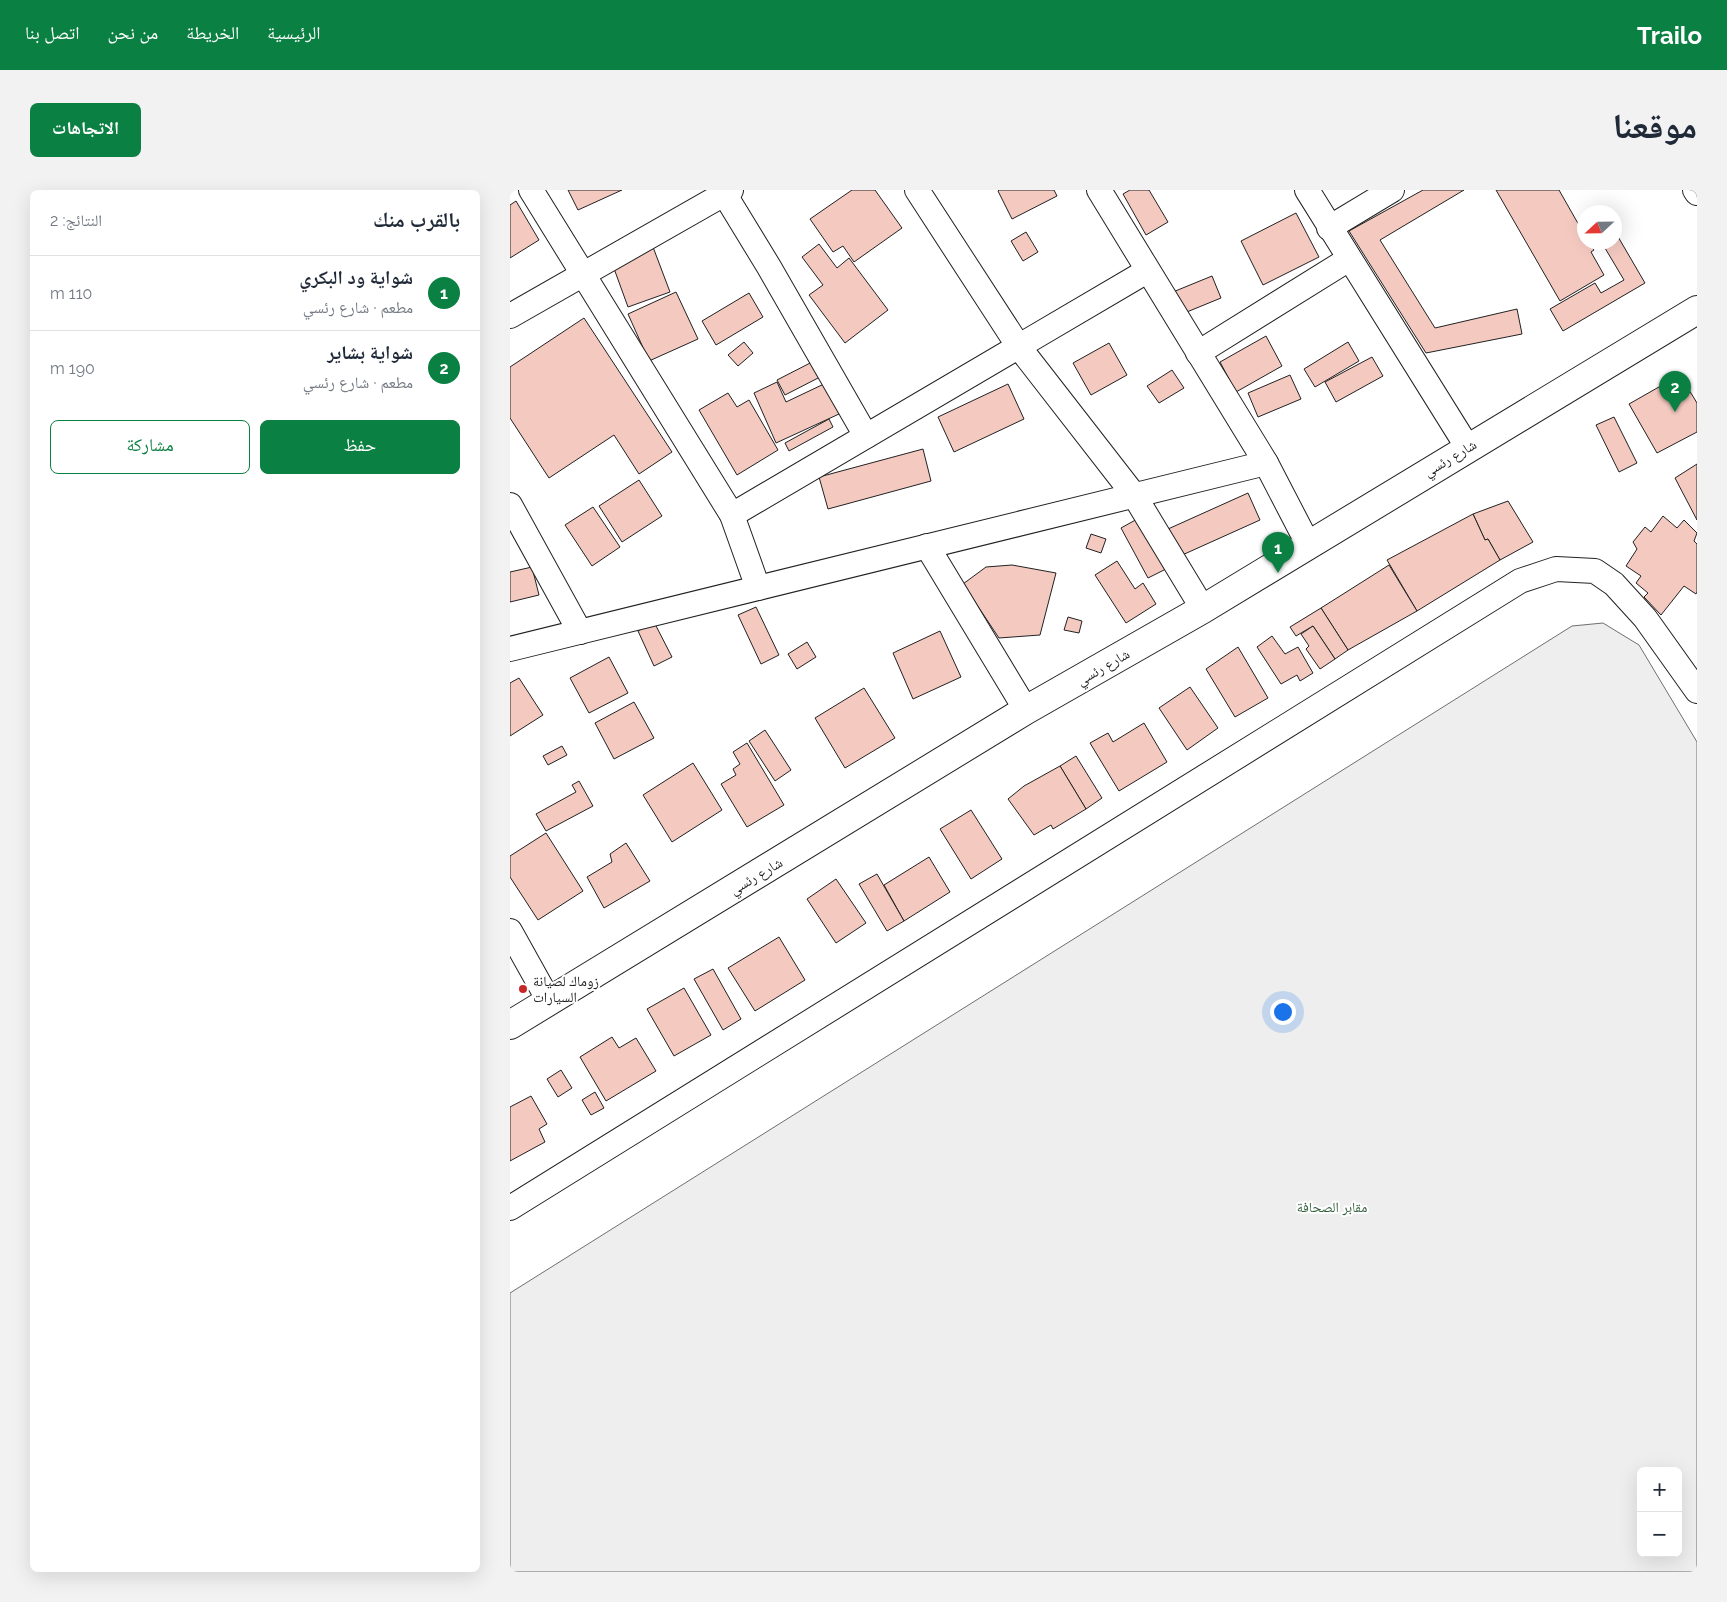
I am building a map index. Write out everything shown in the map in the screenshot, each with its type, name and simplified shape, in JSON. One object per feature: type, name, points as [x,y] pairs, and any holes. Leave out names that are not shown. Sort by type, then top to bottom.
[{"type":"street","points":[[531,190],[732,515],[758,588]]},
{"type":"street","points":[[917,190],[1019,346],[1134,495],[1202,609]]},
{"type":"street","points":[[1099,190],[1266,463],[1308,544]]},
{"type":"street","points":[[1306,190],[1468,448]]},
{"type":"street","points":[[1329,228],[1392,190]]},
{"type":"street","points":[[510,316],[726,191],[866,436]]},
{"type":"street","points":[[1198,353],[1349,260]]},
{"type":"street","points":[[732,515],[1147,271]]},
{"type":"street","name":"شارع رئسي","points":[[510,1025],[1026,710],[1202,609],[1697,310]]},
{"type":"street","points":[[510,649],[1266,463]]},
{"type":"street","points":[[510,505],[580,632]]},
{"type":"street","points":[[927,546],[1026,710]]},
{"type":"street","points":[[510,1208],[1520,581],[1556,569],[1595,571],[1614,584],[1645,618],[1697,691]]},
{"type":"street","points":[[510,931],[549,1002]]},
{"type":"green space","name":"مقابر الصحافة","points":[[1603,623],[1639,645],[1697,742],[1697,1572],[510,1572],[510,1293],[1572,626]]},
{"type":"building","points":[[568,190],[622,190],[578,210]]},
{"type":"building","points":[[852,190],[875,190],[902,228],[854,262],[843,246],[833,252],[810,219]]},
{"type":"building","points":[[999,190],[1054,190],[1057,196],[1012,219]]},
{"type":"building","points":[[1130,190],[1149,190],[1168,222],[1146,235],[1123,194]]},
{"type":"building","points":[[1423,190],[1464,190],[1380,240],[1435,328],[1517,309],[1522,334],[1426,353],[1349,231]]},
{"type":"building","points":[[1496,190],[1559,190],[1577,222],[1577,250],[1594,250],[1591,252],[1604,275],[1560,301]]},
{"type":"building","points":[[516,201],[539,240],[510,258],[510,205]]},
{"type":"building","points":[[1296,213],[1319,257],[1263,285],[1241,241]]},
{"type":"building","points":[[1026,232],[1038,252],[1023,261],[1011,241]]},
{"type":"building","points":[[819,244],[837,268],[849,258],[888,310],[845,343],[809,295],[823,285],[802,257]]},
{"type":"building","points":[[1622,244],[1645,283],[1563,331],[1550,309],[1595,283],[1601,293],[1624,280],[1606,250],[1622,250]]},
{"type":"building","points":[[653,247],[670,292],[628,307],[612,263]]},
{"type":"building","points":[[1212,276],[1221,298],[1177,316],[1168,294]]},
{"type":"building","points":[[676,292],[698,339],[649,361],[628,314]]},
{"type":"building","points":[[749,293],[763,317],[716,345],[702,321]]},
{"type":"building","points":[[584,318],[672,452],[639,474],[614,435],[549,478],[510,418],[510,367]]},
{"type":"building","points":[[1266,336],[1282,366],[1236,392],[1220,362]]},
{"type":"building","points":[[744,342],[753,353],[738,366],[728,355]]},
{"type":"building","points":[[1348,342],[1359,361],[1315,387],[1304,369]]},
{"type":"building","points":[[1109,343],[1127,375],[1091,395],[1073,363]]},
{"type":"building","points":[[1372,357],[1383,376],[1336,402],[1325,382]]},
{"type":"building","points":[[814,361],[822,376],[785,395],[777,380]]},
{"type":"building","points":[[1172,370],[1184,388],[1159,403],[1147,386]]},
{"type":"building","points":[[1290,375],[1301,399],[1258,417],[1248,393]]},
{"type":"building","points":[[1680,375],[1697,403],[1697,432],[1657,453],[1629,404]]},
{"type":"building","points":[[777,382],[786,402],[826,383],[839,414],[776,443],[754,393]]},
{"type":"building","points":[[1008,384],[1024,419],[954,452],[938,417]]},
{"type":"building","points":[[728,393],[737,407],[749,400],[778,450],[737,475],[699,410]]},
{"type":"building","points":[[1614,417],[1637,463],[1619,472],[1596,425]]},
{"type":"building","points":[[829,419],[833,427],[789,451],[785,443]]},
{"type":"building","points":[[923,449],[931,481],[828,509],[819,477]]},
{"type":"building","points":[[1697,464],[1697,520],[1675,478]]},
{"type":"building","points":[[639,480],[662,516],[622,542],[599,506]]},
{"type":"building","points":[[1248,493],[1260,520],[1180,556],[1168,529]]},
{"type":"building","points":[[1508,501],[1533,542],[1500,560],[1488,539],[1485,540],[1473,514]]},
{"type":"building","points":[[593,507],[620,547],[592,566],[565,525]]},
{"type":"building","points":[[1473,514],[1485,540],[1488,539],[1500,560],[1417,611],[1387,560]]},
{"type":"building","points":[[1663,516],[1677,528],[1684,520],[1697,533],[1694,541],[1697,544],[1697,592],[1696,594],[1684,586],[1661,615],[1644,597],[1648,593],[1636,583],[1641,576],[1626,566],[1637,549],[1633,542],[1645,527],[1651,532]]},
{"type":"building","points":[[1139,518],[1166,569],[1148,578],[1121,528]]},
{"type":"building","points":[[1091,534],[1106,539],[1101,553],[1086,548]]},
{"type":"building","points":[[1117,561],[1135,589],[1143,583],[1156,604],[1126,623],[1095,575]]},
{"type":"building","points":[[1012,565],[1056,573],[1040,635],[999,638],[963,584],[986,567]]},
{"type":"building","points":[[1389,565],[1417,611],[1348,650],[1321,608]]},
{"type":"building","points":[[532,567],[539,595],[510,602],[510,572]]},
{"type":"building","points":[[756,607],[779,655],[761,664],[738,615]]},
{"type":"building","points":[[1321,608],[1348,650],[1335,659],[1313,626],[1296,636],[1290,627]]},
{"type":"building","points":[[1068,617],[1082,621],[1079,633],[1064,630]]},
{"type":"building","points":[[654,622],[672,657],[654,666],[638,631]]},
{"type":"building","points":[[1313,626],[1335,659],[1320,669],[1306,649],[1309,646],[1301,634]]},
{"type":"building","points":[[940,631],[961,677],[913,699],[893,653]]},
{"type":"building","points":[[1272,636],[1285,654],[1298,647],[1313,673],[1300,681],[1297,675],[1281,684],[1257,647]]},
{"type":"building","points":[[807,642],[816,657],[797,669],[788,654]]},
{"type":"building","points":[[1238,647],[1268,698],[1235,717],[1206,669]]},
{"type":"building","points":[[609,657],[628,693],[589,713],[570,678]]},
{"type":"building","points":[[519,678],[543,715],[510,736],[510,683]]},
{"type":"building","points":[[1190,687],[1218,728],[1187,750],[1159,708]]},
{"type":"building","points":[[864,688],[895,738],[845,768],[815,718]]},
{"type":"building","points":[[634,702],[654,738],[614,759],[595,723]]},
{"type":"building","points":[[1144,723],[1167,762],[1119,791],[1090,743],[1108,733],[1113,742]]},
{"type":"building","points":[[765,730],[791,770],[775,781],[749,741]]},
{"type":"building","points":[[747,743],[784,805],[747,827],[721,784],[736,775],[733,769],[740,764],[733,752]]},
{"type":"building","points":[[562,746],[567,755],[548,765],[543,756]]},
{"type":"building","points":[[1076,756],[1102,798],[1086,809],[1060,766]]},
{"type":"building","points":[[693,763],[722,810],[672,842],[643,795]]},
{"type":"building","points":[[1060,766],[1086,809],[1053,829],[1051,825],[1034,835],[1008,799],[1024,786]]},
{"type":"building","points":[[579,781],[593,806],[546,831],[536,814],[576,792],[572,785]]},
{"type":"building","points":[[971,810],[1002,859],[971,879],[940,829]]},
{"type":"building","points":[[546,833],[583,891],[538,920],[510,877],[510,856]]},
{"type":"building","points":[[626,843],[650,881],[604,908],[587,877],[612,862],[610,854]]},
{"type":"building","points":[[929,857],[950,892],[904,921],[884,885]]},
{"type":"building","points":[[877,874],[904,921],[887,931],[859,884]]},
{"type":"building","points":[[836,879],[866,923],[836,943],[807,899]]},
{"type":"building","points":[[779,937],[805,980],[755,1011],[728,968]]},
{"type":"building","points":[[713,969],[741,1019],[723,1030],[694,979]]},
{"type":"building","points":[[684,988],[711,1035],[674,1056],[647,1009]]},
{"type":"building","points":[[612,1037],[619,1048],[636,1038],[656,1071],[606,1101],[580,1057]]},
{"type":"building","points":[[561,1070],[572,1088],[558,1097],[547,1079]]},
{"type":"building","points":[[595,1092],[604,1108],[591,1115],[582,1100]]},
{"type":"building","points":[[531,1096],[547,1124],[539,1129],[545,1142],[510,1161],[510,1107]]},
{"type":"place","name":"شواية بشاير","points":[[1675,412]]},
{"type":"place","name":"شواية ود البكري","points":[[1278,573]]},
{"type":"place","name":"زوماك لصيانة السيارات","points":[[523,989]]}]
